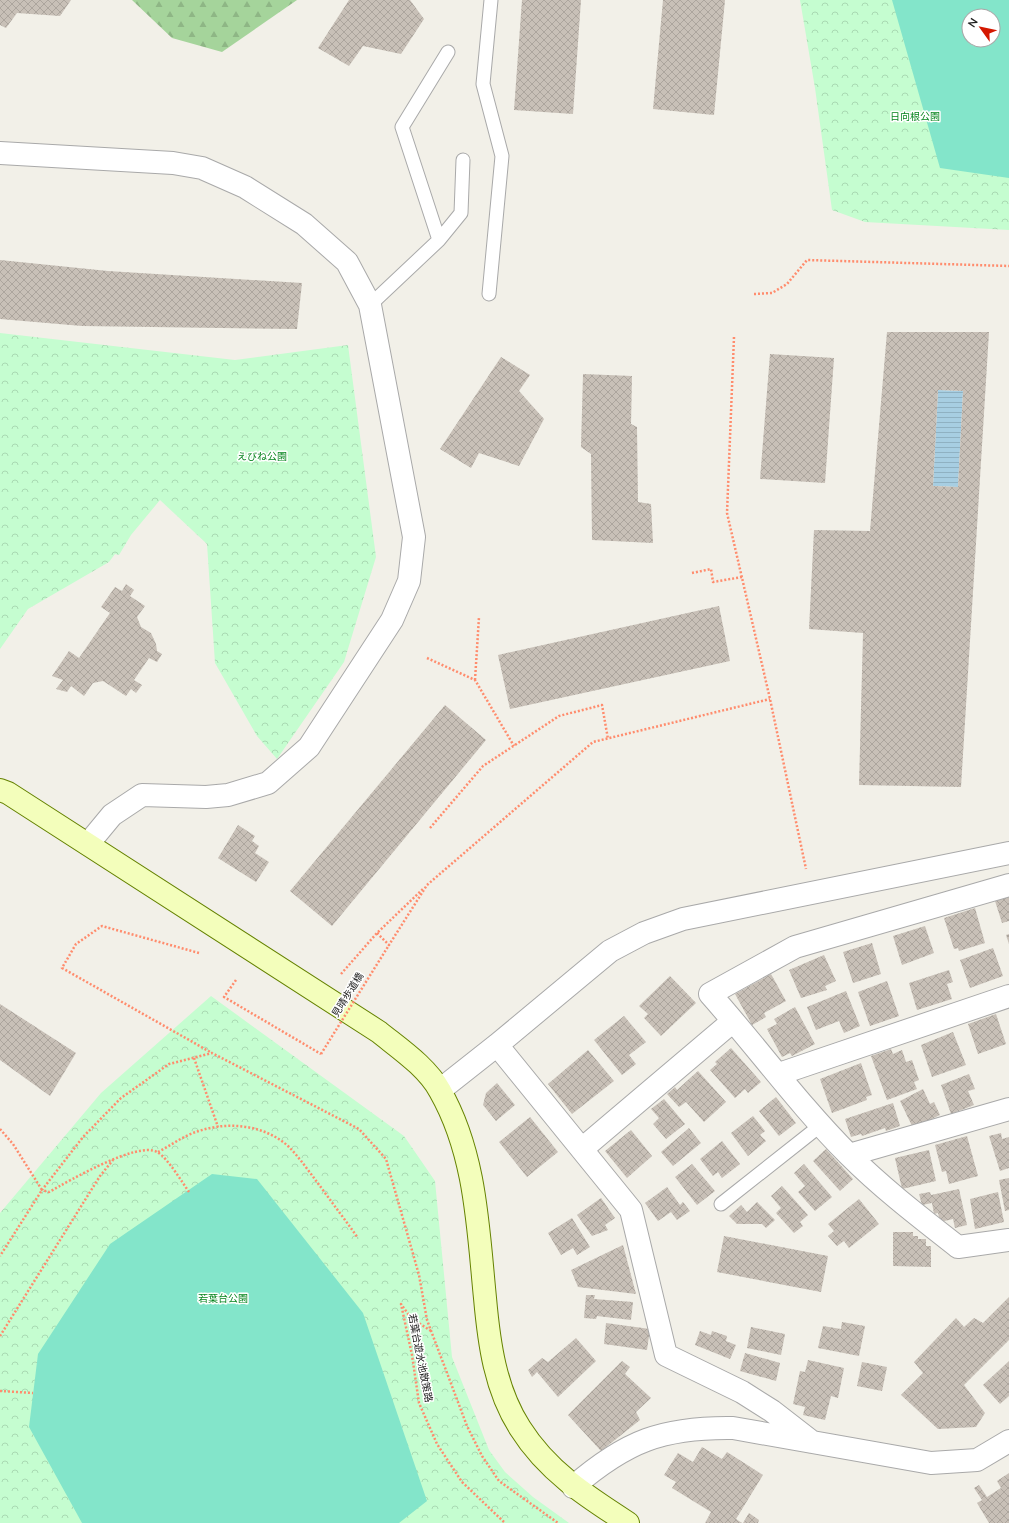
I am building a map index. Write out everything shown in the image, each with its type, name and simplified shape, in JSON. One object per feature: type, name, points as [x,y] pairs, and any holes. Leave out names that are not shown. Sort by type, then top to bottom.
[{"type":"street","points":[[0,153],[173,163],[202,168],[245,187],[304,224],[347,262],[370,305],[414,537],[409,581],[392,620],[309,747],[268,783],[228,795],[206,797],[142,795],[112,815],[88,844]]},
{"type":"street","points":[[0,790],[8,793],[88,844],[379,1032],[410,1057],[440,1090],[455,1123],[469,1167],[474,1189],[487,1322],[494,1364],[505,1400],[520,1428],[539,1454],[555,1472],[573,1487],[628,1523]]},
{"type":"street","points":[[440,1090],[497,1045],[610,951],[644,933],[683,919],[1009,853]]},
{"type":"street","points":[[1009,885],[795,947],[710,994],[821,1125],[849,1155],[895,1197],[958,1247],[1009,1240]]},
{"type":"street","points":[[779,1074],[1009,996]]},
{"type":"street","points":[[582,1149],[733,1021]]},
{"type":"street","points":[[497,1045],[631,1210],[666,1356],[742,1392],[772,1411],[812,1442]]},
{"type":"street","points":[[849,1155],[1009,1109]]},
{"type":"street","points":[[573,1487],[594,1469],[624,1450],[651,1437],[677,1430],[703,1427],[733,1428],[931,1463],[977,1460],[1009,1441]]},
{"type":"lane","points":[[489,294],[502,156],[483,84],[491,0]]},
{"type":"lane","points":[[439,240],[402,127],[448,52]]},
{"type":"lane","points":[[370,305],[439,240],[461,213],[463,160]]},
{"type":"lane","points":[[721,1204],[821,1125]]},
{"type":"path","points":[[754,294],[772,294],[787,284],[807,260],[1009,266]]},
{"type":"path","points":[[734,337],[727,513],[770,699],[809,893]]},
{"type":"path","points":[[692,573],[711,569],[713,582],[742,577]]},
{"type":"path","points":[[479,617],[475,680],[514,746]]},
{"type":"path","points":[[427,658],[475,680]]},
{"type":"path","points":[[341,974],[377,933],[427,885],[593,742],[770,699]]},
{"type":"path","points":[[430,828],[483,766],[559,716],[602,705],[608,739]]},
{"type":"path","name":"見晴歩道橋","points":[[236,980],[224,997],[321,1054],[427,885]]},
{"type":"path","points":[[199,953],[102,926],[76,944],[62,968],[212,1053],[359,1129],[386,1159],[419,1276],[427,1320],[467,1426],[482,1456],[499,1481],[558,1523]]},
{"type":"path","points":[[377,933],[389,945]]},
{"type":"path","points":[[0,1256],[42,1190],[83,1137],[121,1098],[169,1064],[212,1053]]},
{"type":"path","points":[[194,1058],[218,1127]]},
{"type":"path","points":[[158,1152],[195,1132],[218,1127],[242,1126],[256,1129],[274,1136],[287,1146],[301,1161],[358,1238]]},
{"type":"path","points":[[0,1130],[13,1144],[42,1190],[49,1192],[114,1159],[142,1150],[152,1150],[158,1152],[189,1192]]},
{"type":"path","points":[[0,1336],[100,1176],[114,1159]]},
{"type":"path","name":"若葉台遊水池散策路","points":[[431,1331],[411,1318],[400,1304],[412,1355],[419,1403],[437,1444],[462,1482],[505,1523]]},
{"type":"path","points":[[0,1391],[33,1393]]},
{"type":"green space","points":[[132,0],[297,0],[222,52],[172,38]]},
{"type":"green space","name":"日向根公園","points":[[800,0],[1009,0],[1009,230],[865,222],[832,210],[815,88]]},
{"type":"green space","points":[[892,0],[1009,0],[1009,178],[940,168]]},
{"type":"green space","name":"えびね公園","points":[[0,333],[235,360],[348,345],[376,557],[344,662],[277,759],[257,736],[215,663],[207,544],[160,500],[131,535],[119,555],[115,554],[109,562],[28,609],[0,649]]},
{"type":"green space","name":"若葉台公園","points":[[211,996],[404,1136],[435,1181],[452,1357],[489,1450],[505,1472],[533,1497],[569,1523],[0,1523],[0,1213],[101,1093]]},
{"type":"green space","points":[[212,1174],[257,1179],[363,1313],[427,1501],[399,1523],[82,1523],[29,1427],[38,1354],[110,1244]]},
{"type":"water","points":[[938,390],[963,391],[958,487],[933,486]]},
{"type":"building","points":[[0,0],[71,0],[60,16],[17,13],[6,28],[0,25]]},
{"type":"building","points":[[349,0],[410,0],[424,19],[401,54],[363,46],[349,66],[318,48]]},
{"type":"building","points":[[522,0],[581,0],[573,114],[514,110]]},
{"type":"building","points":[[663,0],[725,0],[714,115],[653,109]]},
{"type":"building","points":[[0,260],[108,271],[302,283],[297,329],[82,326],[0,319]]},
{"type":"building","points":[[887,332],[989,332],[961,787],[859,785],[863,633],[809,629],[814,530],[870,531]],"holes":[[[938,390],[963,391],[958,487],[933,486]]]},
{"type":"building","points":[[770,354],[834,358],[825,483],[760,479]]},
{"type":"building","points":[[501,357],[530,375],[519,391],[544,419],[519,466],[479,453],[471,468],[440,449]]},
{"type":"building","points":[[583,374],[632,376],[631,424],[637,427],[638,502],[651,504],[653,543],[592,540],[591,454],[581,447]]},
{"type":"building","points":[[126,584],[134,590],[130,596],[145,606],[137,617],[141,627],[151,633],[156,644],[157,651],[162,654],[157,662],[149,658],[134,680],[142,685],[136,693],[131,689],[126,696],[103,681],[93,683],[84,696],[71,686],[67,692],[56,689],[63,680],[52,676],[69,651],[79,658],[110,613],[101,607],[115,587],[122,591]]},
{"type":"building","points":[[719,606],[730,661],[510,709],[498,655]]},
{"type":"building","points":[[445,705],[486,740],[332,926],[290,891]]},
{"type":"building","points":[[238,825],[255,836],[252,841],[259,846],[255,853],[269,862],[256,882],[218,858]]},
{"type":"building","points":[[1009,896],[1009,921],[1002,923],[995,901]]},
{"type":"building","points":[[975,908],[985,943],[959,951],[958,948],[954,949],[944,918]]},
{"type":"building","points":[[925,926],[934,953],[902,965],[893,936]]},
{"type":"building","points":[[1009,934],[1009,944],[1006,935]]},
{"type":"building","points":[[872,943],[881,974],[853,983],[843,952]]},
{"type":"building","points":[[993,948],[1003,976],[970,988],[960,960]]},
{"type":"building","points":[[824,955],[836,981],[825,986],[827,990],[801,998],[789,970]]},
{"type":"building","points":[[949,970],[953,982],[947,984],[952,999],[917,1010],[909,983]]},
{"type":"building","points":[[771,974],[786,1001],[764,1013],[766,1017],[752,1025],[735,994]]},
{"type":"building","points":[[670,976],[696,1003],[661,1036],[644,1018],[648,1014],[639,1006]]},
{"type":"building","points":[[887,981],[899,1016],[870,1026],[858,992]]},
{"type":"building","points":[[846,991],[860,1026],[844,1033],[839,1021],[816,1030],[807,1007]]},
{"type":"building","points":[[0,1004],[76,1053],[50,1096],[0,1060]]},
{"type":"building","points":[[795,1007],[815,1044],[792,1056],[790,1053],[782,1057],[767,1029],[777,1024],[774,1019]]},
{"type":"building","points":[[996,1014],[1006,1044],[978,1054],[968,1024]]},
{"type":"building","points":[[624,1016],[646,1042],[629,1055],[636,1064],[622,1075],[594,1040]]},
{"type":"building","points":[[953,1032],[966,1065],[932,1077],[921,1045]]},
{"type":"building","points":[[731,1048],[761,1082],[748,1093],[745,1089],[735,1098],[710,1070],[717,1064],[715,1062]]},
{"type":"building","points":[[891,1049],[893,1054],[902,1050],[906,1062],[912,1060],[919,1080],[914,1082],[917,1089],[887,1100],[871,1056]]},
{"type":"building","points":[[588,1050],[614,1081],[572,1114],[548,1084]]},
{"type":"building","points":[[861,1063],[872,1095],[866,1097],[867,1100],[832,1113],[820,1079]]},
{"type":"building","points":[[698,1071],[726,1102],[704,1122],[686,1102],[679,1107],[667,1094],[675,1087],[677,1090]]},
{"type":"building","points":[[969,1074],[975,1089],[968,1091],[974,1105],[951,1114],[941,1085]]},
{"type":"building","points":[[497,1083],[515,1105],[496,1121],[483,1105],[486,1093]]},
{"type":"building","points":[[923,1089],[930,1104],[934,1102],[940,1115],[913,1128],[900,1101]]},
{"type":"building","points":[[776,1097],[796,1123],[779,1136],[759,1111]]},
{"type":"building","points":[[664,1099],[685,1124],[666,1139],[653,1124],[659,1118],[651,1109]]},
{"type":"building","points":[[893,1103],[900,1126],[886,1131],[885,1128],[862,1136],[861,1134],[851,1137],[845,1119]]},
{"type":"building","points":[[753,1116],[765,1131],[760,1135],[766,1141],[748,1156],[731,1133]]},
{"type":"building","points":[[530,1117],[558,1152],[527,1177],[499,1142]]},
{"type":"building","points":[[689,1128],[701,1143],[673,1166],[661,1152]]},
{"type":"building","points":[[631,1130],[652,1156],[627,1178],[605,1151]]},
{"type":"building","points":[[1001,1133],[1002,1139],[1009,1137],[1009,1168],[1000,1171],[989,1136]]},
{"type":"building","points":[[967,1136],[978,1176],[949,1184],[946,1171],[942,1172],[935,1145]]},
{"type":"building","points":[[722,1141],[740,1164],[722,1178],[718,1172],[713,1176],[700,1159]]},
{"type":"building","points":[[826,1149],[853,1179],[840,1191],[813,1161]]},
{"type":"building","points":[[929,1150],[936,1181],[902,1189],[895,1158]]},
{"type":"building","points":[[692,1164],[715,1191],[697,1205],[675,1177]]},
{"type":"building","points":[[804,1164],[832,1197],[815,1211],[798,1192],[805,1186],[794,1173]]},
{"type":"building","points":[[1009,1178],[1009,1210],[1005,1211],[999,1180]]},
{"type":"building","points":[[782,1186],[808,1215],[800,1222],[803,1226],[794,1233],[776,1213],[781,1208],[771,1196]]},
{"type":"building","points":[[667,1187],[680,1205],[683,1202],[690,1211],[677,1220],[671,1212],[658,1221],[645,1203]]},
{"type":"building","points":[[959,1189],[967,1225],[955,1228],[953,1219],[940,1222],[938,1213],[934,1214],[932,1203],[922,1205],[919,1194],[930,1192],[931,1195]]},
{"type":"building","points":[[998,1192],[1004,1222],[975,1229],[970,1199]]},
{"type":"building","points":[[601,1198],[615,1218],[605,1225],[608,1230],[592,1236],[577,1215]]},
{"type":"building","points":[[859,1199],[879,1224],[849,1248],[844,1241],[837,1246],[828,1236],[834,1231],[828,1224]]},
{"type":"building","points":[[757,1202],[775,1220],[766,1228],[762,1224],[737,1224],[729,1216],[741,1205],[747,1212]]},
{"type":"building","points":[[572,1218],[590,1247],[577,1255],[573,1248],[561,1255],[548,1233]]},
{"type":"building","points":[[893,1232],[913,1232],[913,1236],[918,1236],[918,1239],[926,1239],[926,1246],[931,1246],[931,1267],[893,1266]]},
{"type":"building","points":[[724,1236],[828,1256],[821,1292],[717,1272]]},
{"type":"building","points":[[623,1245],[636,1294],[578,1287],[571,1270]]},
{"type":"building","points":[[586,1295],[595,1295],[594,1299],[633,1302],[631,1320],[597,1316],[596,1319],[584,1318]]},
{"type":"building","points":[[1009,1297],[1009,1340],[964,1385],[985,1413],[976,1427],[938,1429],[901,1395],[923,1373],[914,1362],[956,1318],[964,1327],[974,1318],[983,1323]]},
{"type":"building","points":[[842,1322],[865,1326],[859,1356],[818,1348],[823,1326],[841,1329]]},
{"type":"building","points":[[606,1323],[650,1329],[647,1350],[604,1344]]},
{"type":"building","points":[[751,1327],[785,1334],[781,1355],[747,1348]]},
{"type":"building","points":[[700,1331],[711,1335],[712,1331],[727,1336],[726,1341],[736,1345],[730,1359],[695,1345]]},
{"type":"building","points":[[576,1338],[596,1361],[558,1397],[537,1372],[532,1377],[528,1370],[542,1358],[548,1362]]},
{"type":"building","points":[[745,1353],[780,1363],[776,1381],[740,1371]]},
{"type":"building","points":[[808,1360],[844,1368],[838,1398],[831,1396],[825,1420],[803,1415],[805,1407],[793,1404],[800,1371],[805,1372]]},
{"type":"building","points":[[622,1361],[630,1367],[625,1374],[651,1398],[636,1412],[640,1420],[601,1451],[568,1415]]},
{"type":"building","points":[[1009,1361],[1009,1396],[1000,1404],[983,1385]]},
{"type":"building","points":[[862,1362],[887,1367],[882,1391],[857,1386]]},
{"type":"building","points":[[702,1447],[722,1459],[727,1452],[763,1475],[736,1519],[742,1523],[705,1523],[711,1512],[672,1488],[676,1482],[664,1475],[678,1453],[693,1462]]},
{"type":"building","points":[[1009,1473],[1009,1523],[989,1523],[977,1503],[982,1500],[974,1488],[979,1485],[987,1497],[1001,1488],[997,1481]]},
{"type":"building","points":[[749,1513],[759,1520],[758,1523],[743,1523]]}]
